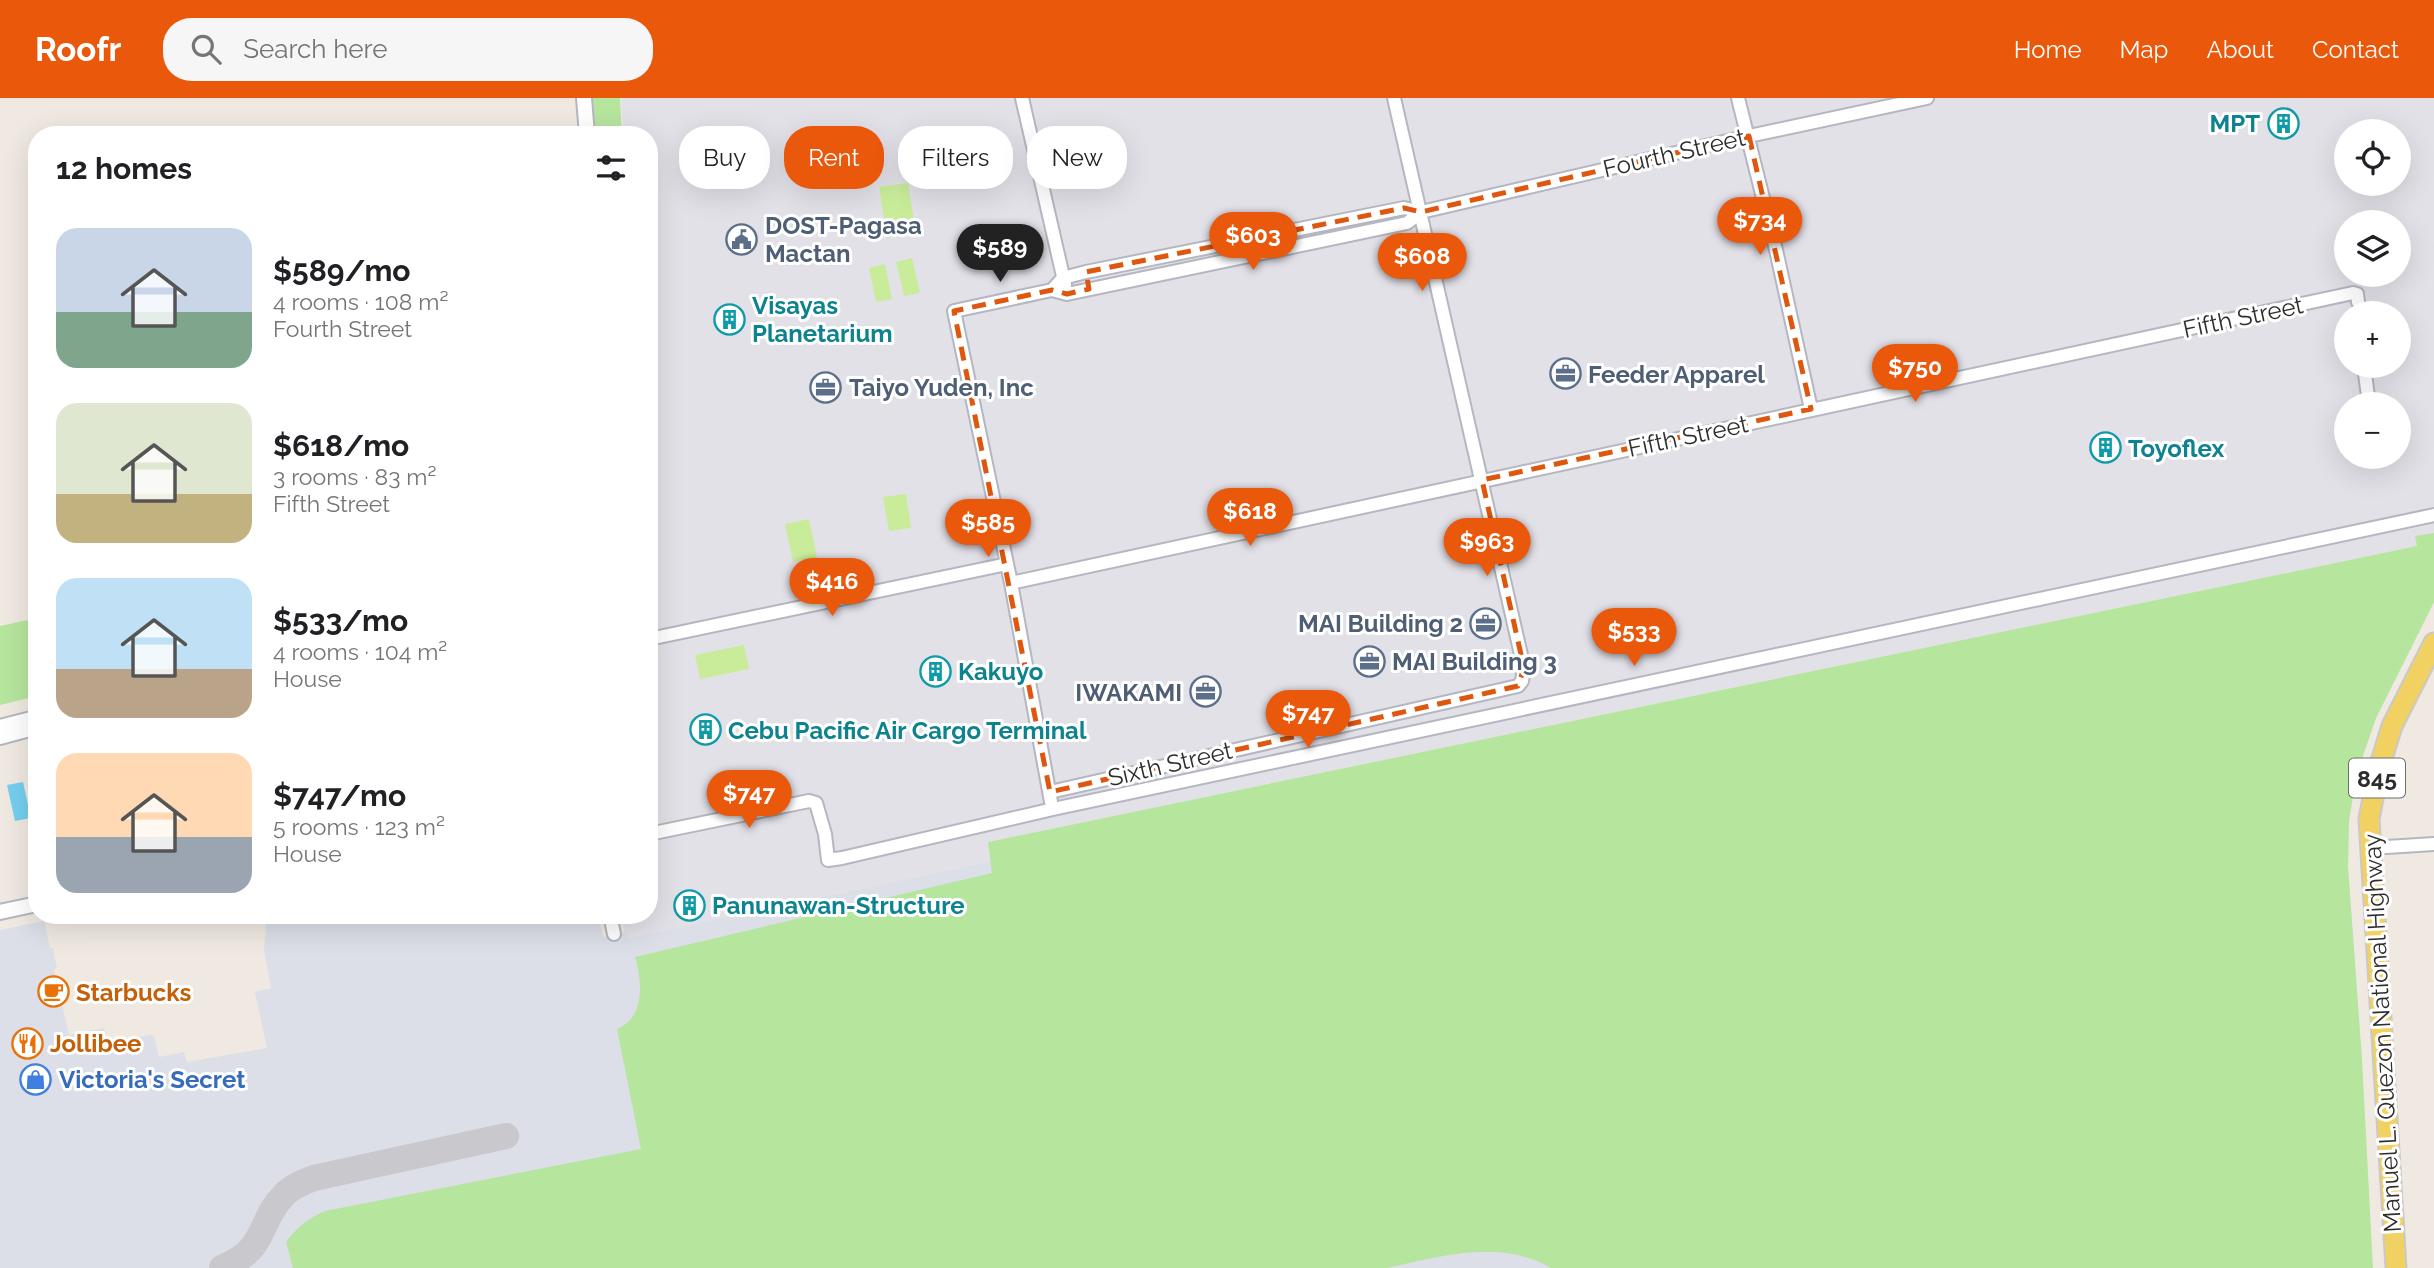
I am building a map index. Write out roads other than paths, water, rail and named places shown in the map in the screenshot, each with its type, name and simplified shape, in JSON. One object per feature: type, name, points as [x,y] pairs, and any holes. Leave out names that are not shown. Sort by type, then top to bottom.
[{"type":"main road","name":"Manuel L. Quezon National Highway","points":[[2396,1268],[2370,818],[2379,768],[2392,726],[2434,643]]},
{"type":"street","points":[[584,98],[586,126]]},
{"type":"street","points":[[1022,98],[1067,294]]},
{"type":"street","points":[[1394,98],[1482,480]]},
{"type":"street","points":[[1738,98],[1811,409]]},
{"type":"street","name":"Fourth Street","points":[[1007,564],[954,311],[1052,290],[1067,294],[1407,223],[1422,212],[1749,136],[1927,98]]},
{"type":"street","name":"Fourth Street","points":[[1063,278],[1404,208],[1422,212]]},
{"type":"street","points":[[1286,232],[1291,247]]},
{"type":"street","points":[[1227,243],[1231,260]]},
{"type":"street","points":[[1161,257],[1165,273]]},
{"type":"street","points":[[1086,272],[1089,289]]},
{"type":"street","points":[[1052,290],[1063,278]]},
{"type":"street","name":"Fifth Street","points":[[1011,583],[2353,293],[2357,294],[2358,301]]},
{"type":"street","name":"Sixth Street","points":[[1011,583],[1050,797],[1518,686],[1522,681],[1524,668],[1482,480]]},
{"type":"street","points":[[658,832],[809,801],[816,803],[825,834],[828,860],[842,858],[1066,806],[2434,515]]},
{"type":"street","points":[[658,637],[1007,564],[1011,583]]},
{"type":"street","points":[[0,727],[28,720]]},
{"type":"street","points":[[0,737],[28,729]]},
{"type":"street","points":[[2371,848],[2434,844]]},
{"type":"street","points":[[0,912],[28,906]]},
{"type":"street","points":[[612,924],[614,934]]},
{"type":"water","points":[[23,782],[28,819],[15,821],[7,785]]},
{"type":"place","name":"MPT","points":[[2283,123]]},
{"type":"place","name":"DOST-Pagasa Mactan","points":[[742,239]]},
{"type":"place","name":"Visayas Planetarium","points":[[729,319]]},
{"type":"place","name":"Feeder Apparel","points":[[1565,374]]},
{"type":"place","name":"Taiyo Yuden, Inc","points":[[826,387]]},
{"type":"place","name":"Toyoflex","points":[[2105,448]]},
{"type":"place","name":"MAI Building 2","points":[[1486,623]]},
{"type":"place","name":"MAI Building 3","points":[[1369,661]]},
{"type":"place","name":"Kakuyo","points":[[935,671]]},
{"type":"place","name":"IWAKAMI","points":[[1205,692]]},
{"type":"place","name":"Cebu Pacific Air Cargo Terminal","points":[[705,730]]},
{"type":"place","name":"Panunawan-Structure","points":[[689,905]]},
{"type":"place","name":"Starbucks","points":[[53,992]]},
{"type":"place","name":"Jollibee","points":[[27,1043]]},
{"type":"place","name":"Victoria's Secret","points":[[36,1079]]}]
